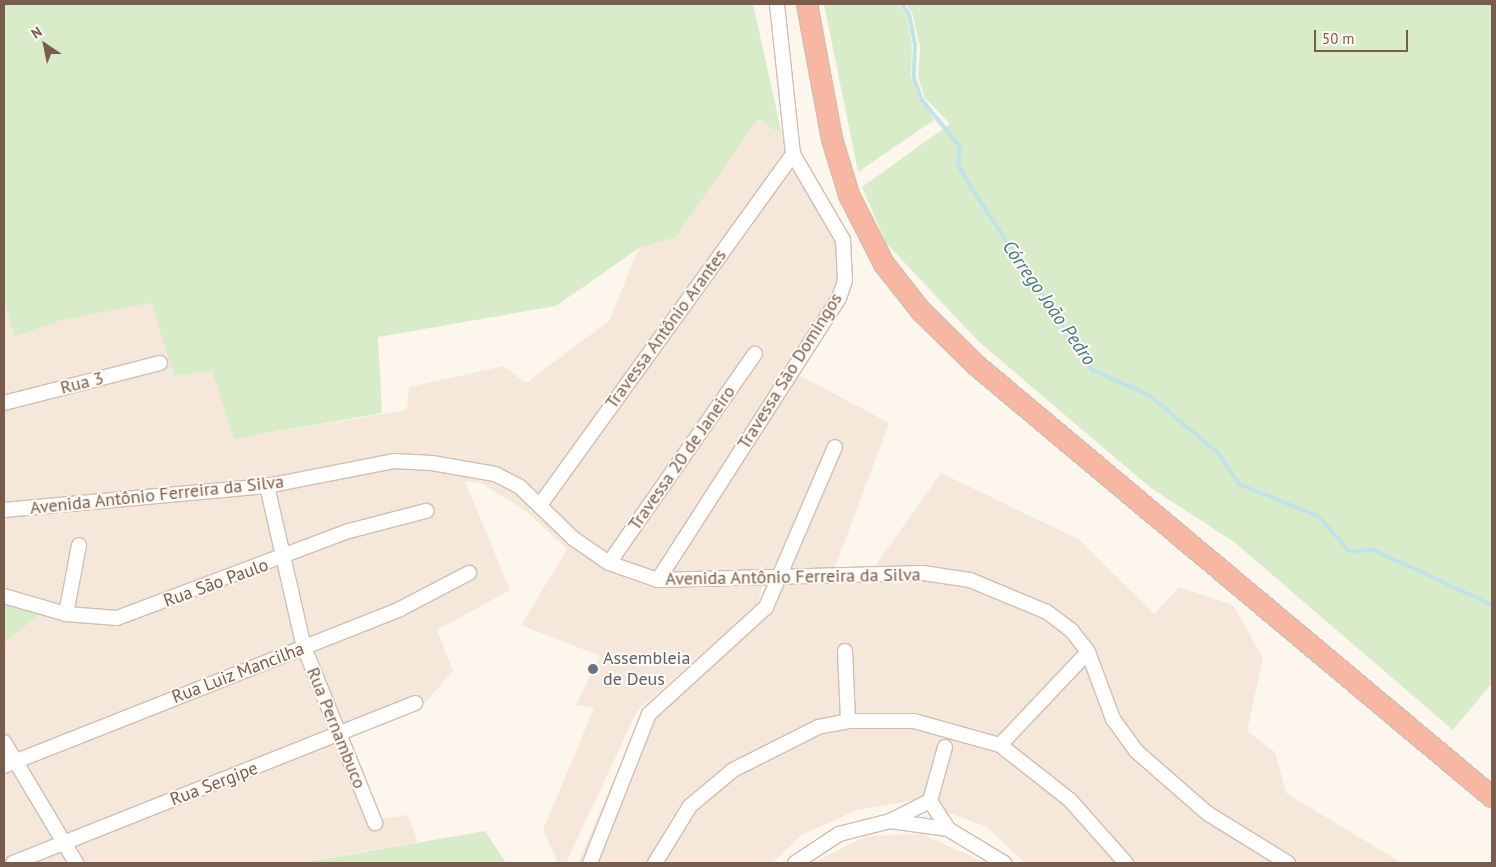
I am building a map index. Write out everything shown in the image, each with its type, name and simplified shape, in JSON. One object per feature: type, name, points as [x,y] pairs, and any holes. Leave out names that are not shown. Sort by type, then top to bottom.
[{"type":"highway","points":[[807,4],[832,139],[849,195],[884,264],[921,311],[977,366],[1492,797]]},
{"type":"street","name":"Travessa São Domingos","points":[[658,580],[839,298],[845,281],[843,240],[793,154],[777,4]]},
{"type":"street","name":"Travessa Antônio Arantes","points":[[540,505],[793,154]]},
{"type":"street","name":"Travessa 20 de Janeiro","points":[[609,563],[755,354]]},
{"type":"street","name":"Rua 3","points":[[4,403],[160,363]]},
{"type":"street","points":[[590,863],[649,714],[758,616],[778,580],[835,447]]},
{"type":"street","name":"Avenida Antônio Ferreira da Silva","points":[[4,510],[267,486],[359,466],[432,463],[495,474],[520,487],[574,539],[609,563],[658,580],[778,580],[922,573],[962,578],[1047,612],[1088,652],[1113,718],[1136,751],[1207,813],[1288,863]]},
{"type":"street","name":"Rua Pernambuco","points":[[267,486],[286,558],[304,647],[338,736],[375,823]]},
{"type":"street","name":"Rua São Paulo","points":[[4,596],[66,614],[95,619],[135,613],[286,558],[348,531],[426,511]]},
{"type":"street","points":[[66,614],[79,545]]},
{"type":"street","name":"Rua Luiz Mancilha","points":[[9,764],[428,597],[469,573]]},
{"type":"street","points":[[846,651],[848,720]]},
{"type":"street","points":[[1000,744],[1088,652]]},
{"type":"street","name":"Rua Sergipe","points":[[13,863],[338,736],[414,702]]},
{"type":"street","points":[[655,863],[690,806],[734,770],[818,727],[848,720],[914,721],[1000,744],[1070,800],[1126,863]]},
{"type":"street","points":[[4,742],[9,764],[76,863]]},
{"type":"street","points":[[944,747],[930,801],[948,829]]},
{"type":"street","points":[[795,863],[839,834],[890,820],[930,801]]},
{"type":"street","points":[[890,820],[948,829],[1004,863]]},
{"type":"shaded area","points":[[758,119],[782,135],[797,175],[838,244],[838,288],[788,369],[889,423],[832,575],[870,573],[941,473],[1078,539],[1154,614],[1179,587],[1233,605],[1263,658],[1247,731],[1275,752],[1286,793],[1402,863],[1025,863],[987,827],[915,800],[857,810],[803,834],[772,863],[578,863],[643,712],[759,606],[775,577],[763,581],[758,604],[637,711],[566,863],[558,863],[543,830],[594,708],[576,705],[600,656],[521,625],[567,549],[527,512],[481,483],[465,481],[510,590],[437,630],[453,671],[423,705],[350,738],[381,819],[408,815],[418,842],[297,863],[4,863],[4,298],[14,337],[59,321],[151,303],[174,376],[212,371],[234,439],[407,410],[409,387],[504,366],[526,383],[609,321],[639,248],[676,237]]},
{"type":"shaded area","points":[[922,834],[986,863],[812,863],[866,836]]},
{"type":"green space","points":[[4,4],[753,4],[782,135],[758,119],[676,237],[639,248],[556,306],[378,337],[382,413],[234,439],[212,371],[174,376],[151,303],[59,321],[14,337],[4,298]]},
{"type":"green space","points":[[824,4],[897,4],[907,15],[912,45],[911,77],[934,120],[858,172]]},
{"type":"green space","points":[[905,4],[1492,4],[1492,683],[1453,730],[1234,542],[1151,488],[979,342],[886,243],[862,187],[950,124],[925,98],[918,77],[920,47],[912,12]]},
{"type":"green space","points":[[4,603],[40,614],[4,643]]},
{"type":"green space","points":[[485,831],[506,863],[297,863],[312,861]]},
{"type":"waterway","name":"Córrego João Pedro","points":[[901,4],[909,14],[915,44],[914,78],[922,100],[960,147],[958,165],[970,186],[1092,370],[1149,395],[1219,454],[1239,484],[1318,516],[1349,551],[1374,550],[1492,605]]},
{"type":"place","name":"Assembleia de Deus","points":[[593,669]]}]
